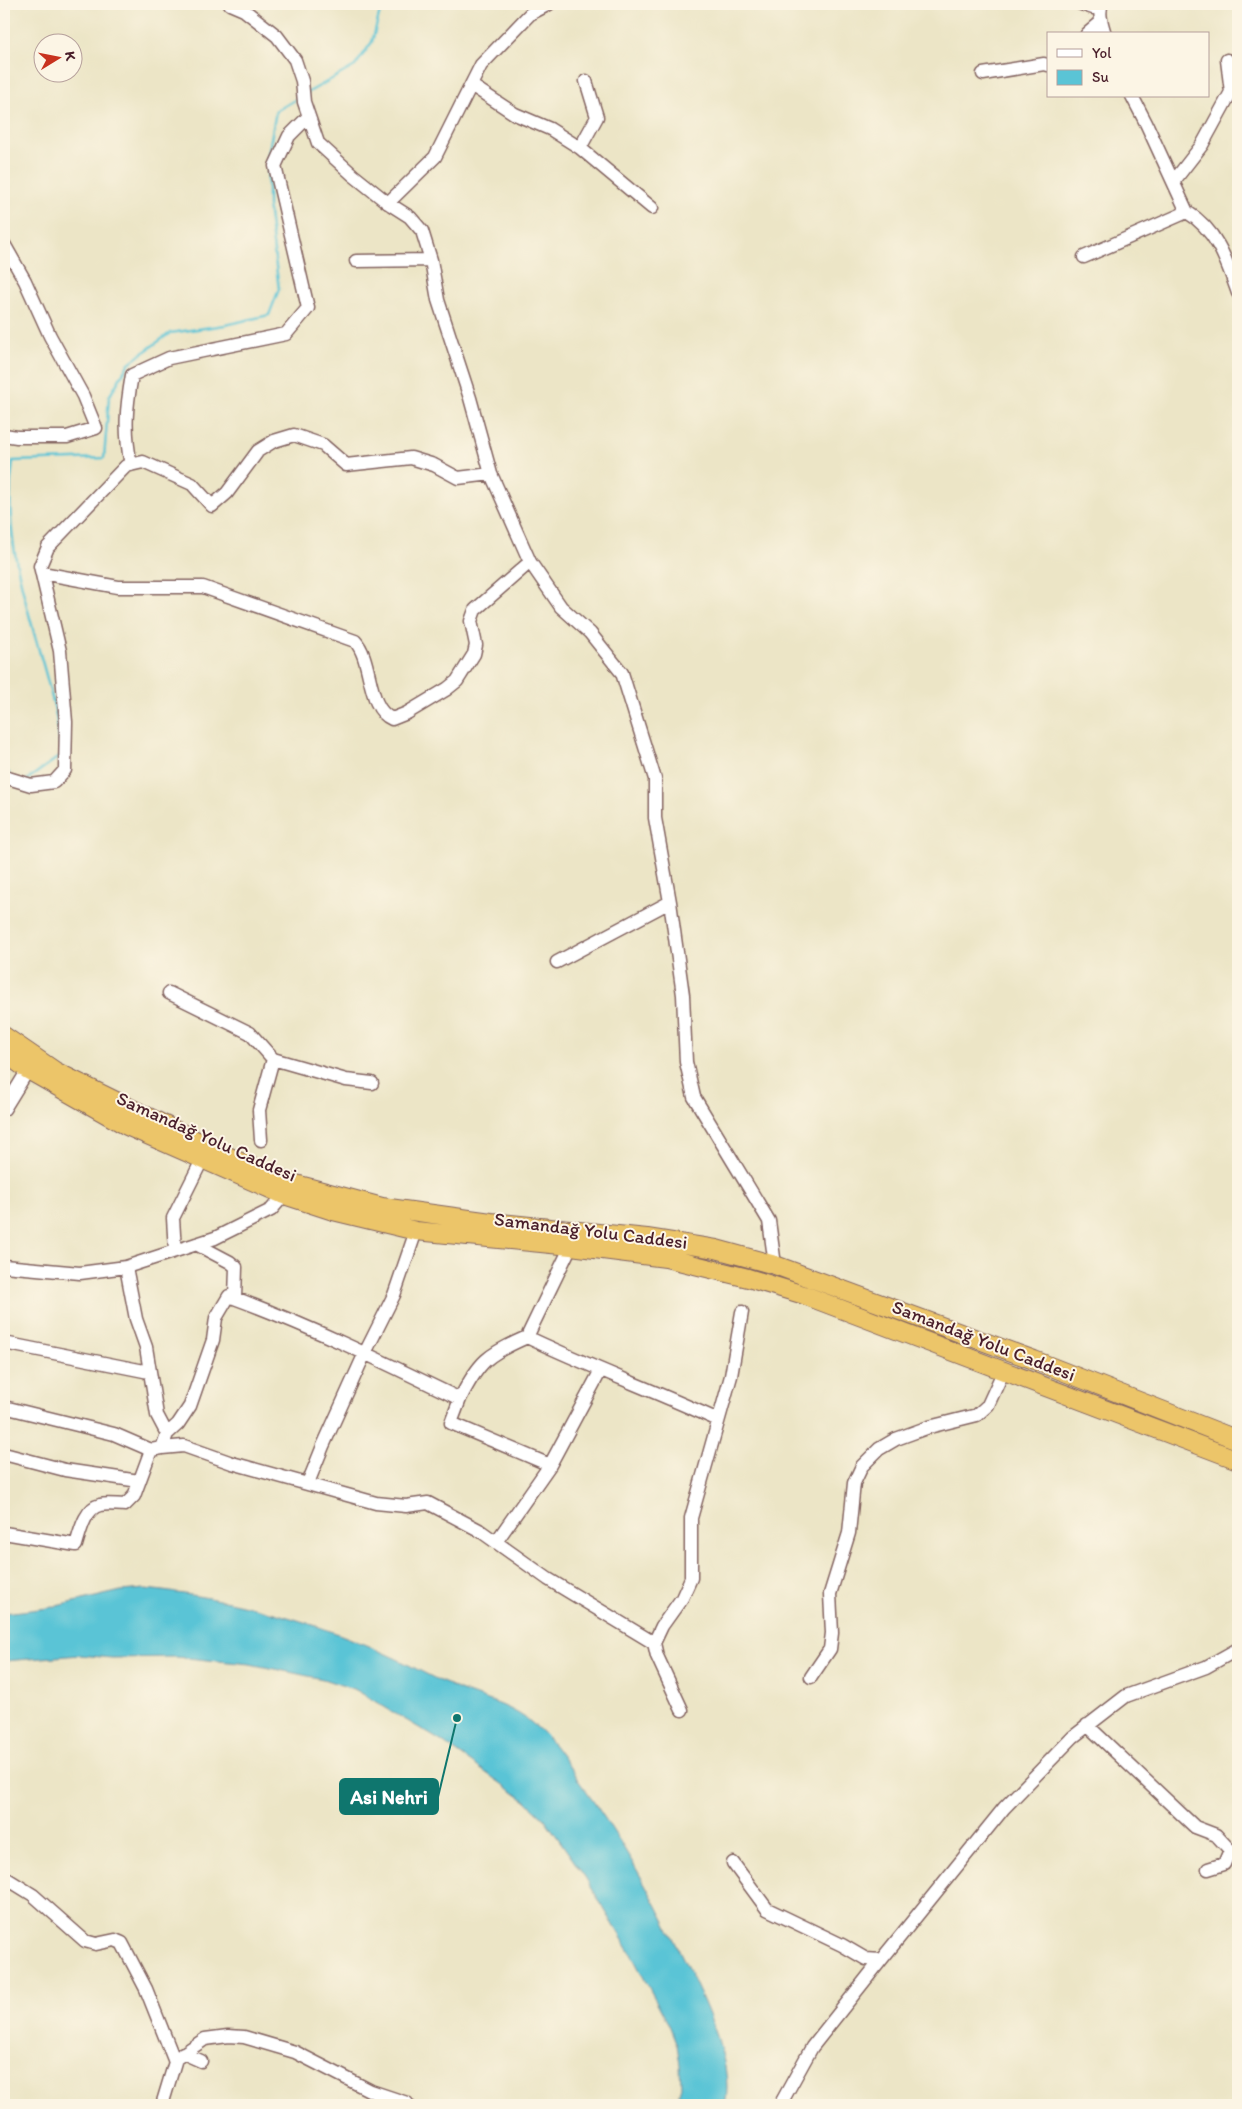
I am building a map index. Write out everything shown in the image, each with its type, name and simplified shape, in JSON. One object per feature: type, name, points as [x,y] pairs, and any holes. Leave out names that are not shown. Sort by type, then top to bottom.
[{"type":"highway","name":"Samandağ Yolu Caddesi","points":[[4,1036],[55,1071],[238,1161],[286,1189],[333,1212],[416,1231],[571,1246],[666,1258],[748,1278],[804,1295],[1238,1460]]},
{"type":"highway","name":"Samandağ Yolu Caddesi","points":[[4,1052],[28,1070],[127,1126],[202,1158],[286,1189],[382,1208],[491,1222],[648,1238],[716,1250],[774,1265],[1034,1360],[1238,1440]]},
{"type":"street","points":[[230,4],[244,10],[277,36],[295,60],[302,81],[308,117],[318,143],[388,203],[410,216],[422,232],[431,260],[438,300],[470,398],[492,474],[530,562],[561,608],[590,633],[622,673],[654,779],[655,818],[670,902],[683,995],[686,1062],[694,1097],[769,1222],[774,1265]]},
{"type":"street","points":[[388,203],[435,157],[482,65],[530,14],[549,4]]},
{"type":"street","points":[[1081,4],[1093,8],[1101,5],[1103,28]]},
{"type":"street","points":[[1174,181],[1202,146],[1232,92],[1227,60]]},
{"type":"street","points":[[983,74],[1047,65]]},
{"type":"street","points":[[580,148],[597,118],[586,81]]},
{"type":"street","points":[[471,84],[515,114],[550,129],[580,148],[652,208]]},
{"type":"street","points":[[1133,98],[1174,181],[1187,212],[1198,218],[1221,246],[1238,293]]},
{"type":"street","points":[[131,465],[126,439],[127,406],[132,375],[169,358],[286,334],[308,308],[275,166],[289,136],[308,117]]},
{"type":"street","points":[[1084,257],[1187,212]]},
{"type":"street","points":[[4,244],[25,281],[50,336],[83,396],[96,428],[67,437],[17,437],[4,435]]},
{"type":"street","points":[[356,261],[431,260]]},
{"type":"street","points":[[4,779],[31,785],[54,782],[65,770],[66,722],[60,651],[40,566],[48,547],[126,466],[143,462],[192,484],[212,506],[227,493],[258,450],[274,441],[294,435],[323,445],[346,465],[411,458],[434,465],[458,478],[492,474]]},
{"type":"street","points":[[42,574],[118,586],[202,587],[355,641],[362,649],[370,681],[381,712],[392,719],[407,713],[446,690],[456,681],[474,654],[476,645],[471,621],[475,610],[530,562]]},
{"type":"street","points":[[557,962],[670,902]]},
{"type":"street","points":[[169,993],[250,1033],[273,1059],[346,1080],[372,1083]]},
{"type":"street","points":[[261,1140],[259,1110],[273,1059]]},
{"type":"street","points":[[4,1109],[28,1070]]},
{"type":"street","points":[[174,1252],[173,1218],[202,1158]]},
{"type":"street","points":[[4,1266],[80,1273],[126,1267],[215,1238],[271,1210],[286,1189]]},
{"type":"street","points":[[308,1483],[365,1353],[394,1295],[416,1231]]},
{"type":"street","points":[[196,1244],[236,1267],[234,1298]]},
{"type":"street","points":[[550,1465],[451,1423],[460,1399],[473,1374],[488,1357],[527,1337],[571,1246]]},
{"type":"street","points":[[126,1267],[136,1319],[146,1347],[157,1415],[167,1434]]},
{"type":"street","points":[[4,1533],[76,1545],[91,1509],[100,1505],[124,1505],[134,1496],[139,1481],[157,1449],[190,1406],[213,1340],[216,1318],[229,1296],[272,1312],[365,1353],[460,1399]]},
{"type":"street","points":[[682,1710],[657,1656],[654,1643],[662,1626],[682,1598],[691,1578],[691,1518],[731,1376],[742,1312]]},
{"type":"street","points":[[527,1337],[601,1370],[644,1386],[718,1420]]},
{"type":"street","points":[[4,1343],[149,1372]]},
{"type":"street","points":[[496,1542],[550,1465],[601,1370]]},
{"type":"street","points":[[811,1677],[830,1649],[832,1632],[830,1594],[849,1532],[854,1483],[862,1466],[879,1450],[896,1439],[929,1427],[977,1414],[988,1405],[1004,1370]]},
{"type":"street","points":[[4,1408],[114,1434],[157,1449],[184,1446],[232,1463],[376,1503],[406,1506],[428,1503],[456,1517],[548,1578],[654,1643]]},
{"type":"street","points":[[4,1454],[65,1470],[139,1481]]},
{"type":"street","points":[[780,2105],[812,2047],[881,1960],[1004,1808],[1073,1737],[1126,1696],[1206,1667],[1238,1649]]},
{"type":"street","points":[[1087,1725],[1195,1827],[1216,1835],[1230,1850],[1224,1864],[1208,1869]]},
{"type":"street","points":[[733,1863],[767,1909],[842,1945],[866,1959],[881,1960]]},
{"type":"street","points":[[4,1877],[33,1895],[85,1941],[96,1944],[115,1940],[122,1943],[179,2056],[201,2062]]},
{"type":"street","points":[[162,2105],[179,2056],[205,2039],[228,2036],[244,2037],[295,2052],[371,2091],[407,2103],[408,2105]]},
{"type":"water","points":[[145,1589],[234,1603],[320,1627],[386,1654],[460,1690],[506,1707],[524,1717],[540,1730],[558,1750],[607,1821],[646,1885],[669,1929],[697,1986],[721,2048],[727,2088],[725,2105],[675,2105],[681,2086],[680,2065],[677,2045],[670,2027],[630,1952],[585,1877],[544,1818],[526,1801],[441,1741],[356,1690],[323,1679],[250,1664],[176,1657],[112,1658],[80,1655],[4,1661],[4,1613],[48,1608],[121,1591]]},
{"type":"waterway","points":[[307,93],[355,66],[372,42],[382,4]]},
{"type":"waterway","points":[[60,744],[54,706],[29,616],[15,555],[10,493],[13,461],[104,458],[109,397],[129,363],[170,333],[225,325],[269,315],[279,289],[268,206],[268,156],[276,111],[300,97]]},
{"type":"waterway","points":[[28,779],[60,756]]},
{"type":"waterway","points":[[4,771],[9,773]]},
{"type":"place","name":"Asi Nehri","points":[[457,1718]]}]
